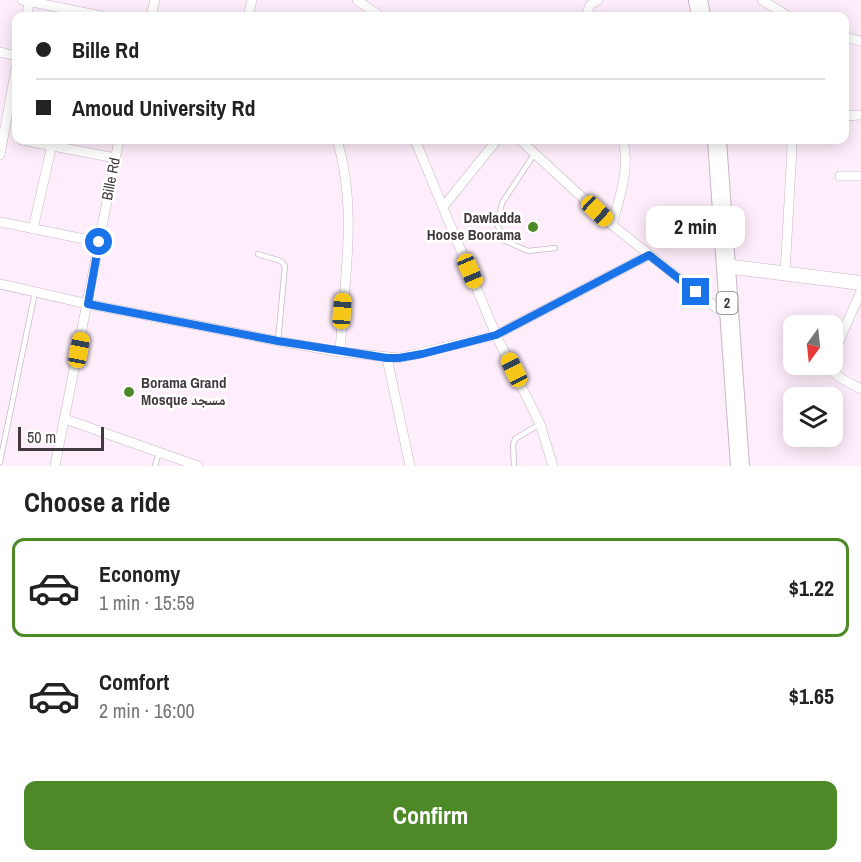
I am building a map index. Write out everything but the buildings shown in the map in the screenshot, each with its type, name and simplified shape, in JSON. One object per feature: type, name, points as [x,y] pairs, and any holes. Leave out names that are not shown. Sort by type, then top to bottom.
[{"type":"highway","name":"2","points":[[717,144],[740,466]]},
{"type":"street","points":[[357,0],[374,12]]},
{"type":"street","points":[[588,12],[591,5],[598,0]]},
{"type":"street","points":[[762,0],[778,12]]},
{"type":"street","points":[[26,1],[82,12]]},
{"type":"street","points":[[0,155],[12,87]]},
{"type":"street","points":[[33,229],[52,144]]},
{"type":"street","points":[[56,144],[115,158]]},
{"type":"street","name":"Bille Rd","points":[[55,466],[118,144]]},
{"type":"street","points":[[338,144],[346,176],[349,211],[340,352]]},
{"type":"street","points":[[417,144],[496,335],[540,424],[553,466]]},
{"type":"street","points":[[443,207],[494,144]]},
{"type":"street","points":[[525,144],[612,225],[728,317]]},
{"type":"street","points":[[612,225],[624,184],[626,162],[624,144]]},
{"type":"street","points":[[785,273],[792,144]]},
{"type":"street","points":[[840,176],[861,176]]},
{"type":"street","points":[[0,222],[99,242]]},
{"type":"street","points":[[0,285],[278,341],[340,352],[399,358],[496,335],[649,255]]},
{"type":"street","points":[[725,266],[861,283]]},
{"type":"street","points":[[843,332],[861,291]]},
{"type":"street","points":[[387,358],[410,466]]},
{"type":"street","points":[[837,375],[861,389]]},
{"type":"street","points":[[65,419],[198,466]]},
{"type":"lane","points":[[535,153],[502,203],[497,224],[505,241],[528,251],[555,248]]},
{"type":"lane","points":[[258,254],[281,261],[285,266],[278,341]]},
{"type":"lane","points":[[0,462],[35,292]]},
{"type":"lane","points":[[514,464],[515,439],[540,424]]},
{"type":"lane","points":[[155,466],[159,452]]},
{"type":"place","name":"Dawladda Hoose Boorama","points":[[533,227]]},
{"type":"place","name":"Borama Grand Mosque مسجد","points":[[129,392]]},
{"type":"route","points":[[99,242],[88,304],[278,341],[387,358],[422,354],[496,335],[649,255],[696,292]]}]
